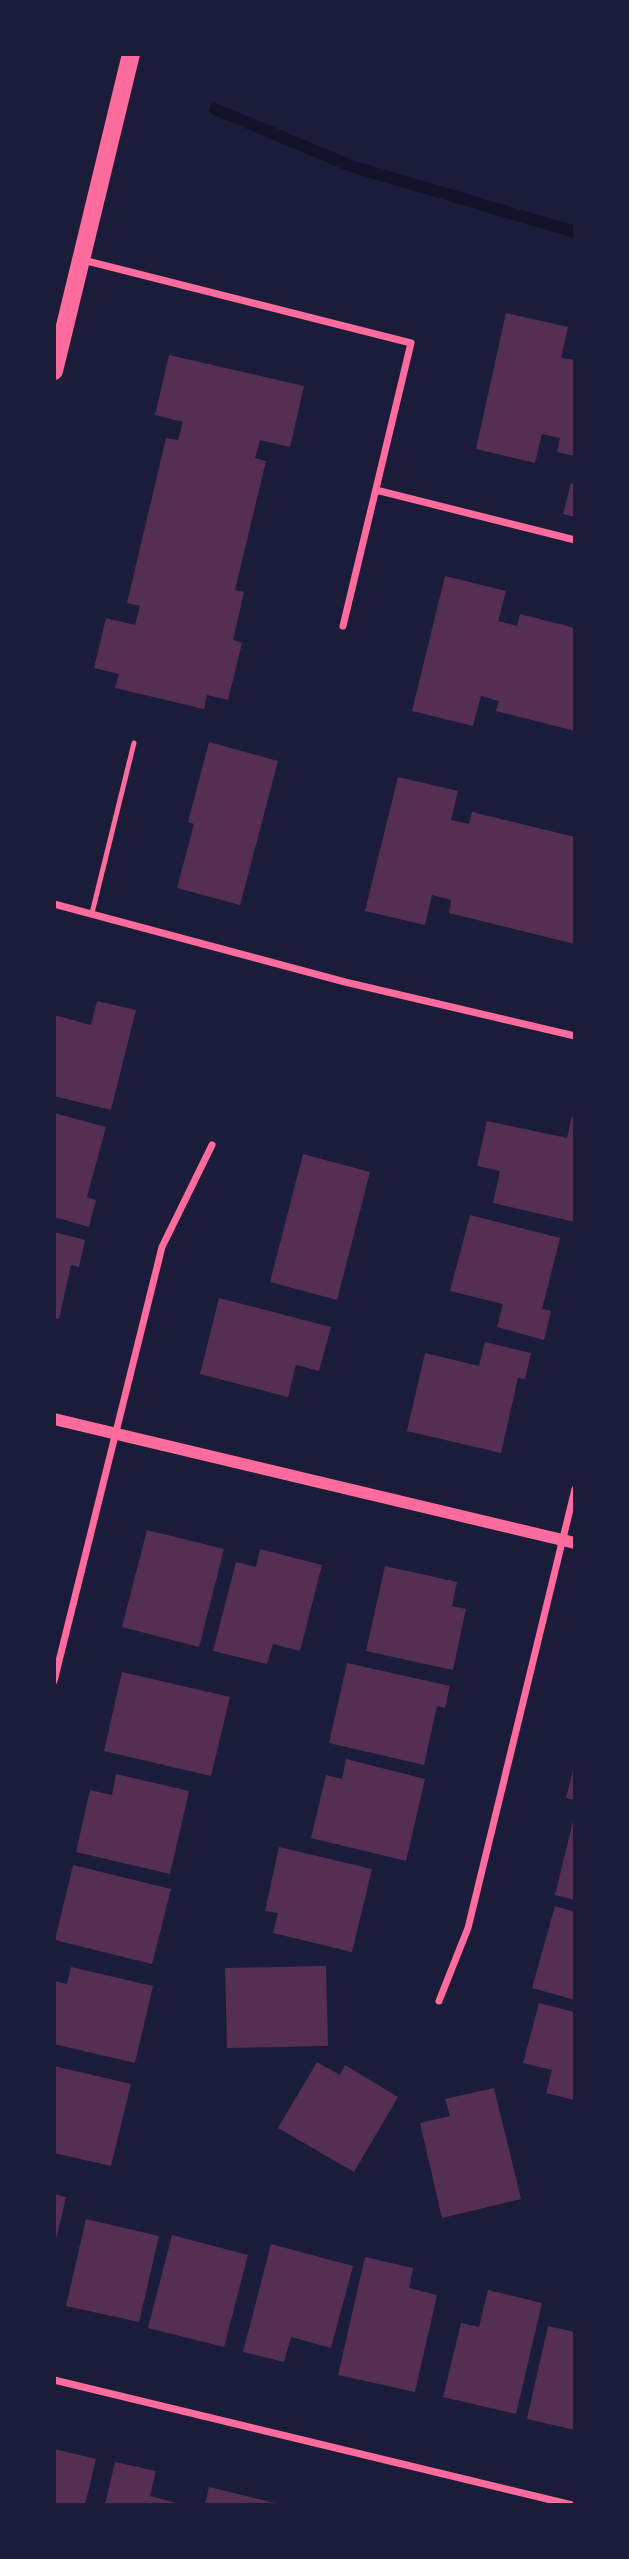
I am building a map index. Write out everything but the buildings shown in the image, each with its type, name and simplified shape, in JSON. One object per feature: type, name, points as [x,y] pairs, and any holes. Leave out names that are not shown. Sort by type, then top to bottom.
[{"type":"main road","points":[[54,371],[131,54]]},
{"type":"street","points":[[83,260],[411,343],[343,626]]},
{"type":"street","points":[[376,490],[575,540]]},
{"type":"street","points":[[54,904],[345,982],[575,1036]]},
{"type":"street","points":[[54,1681],[162,1247],[212,1145]]},
{"type":"street","points":[[54,1419],[575,1543]]},
{"type":"street","points":[[439,2001],[468,1928],[575,1489]]},
{"type":"street","points":[[54,2381],[572,2505]]},
{"type":"lane","points":[[92,913],[134,743]]},
{"type":"waterway","points":[[215,109],[351,166],[575,232]]}]
